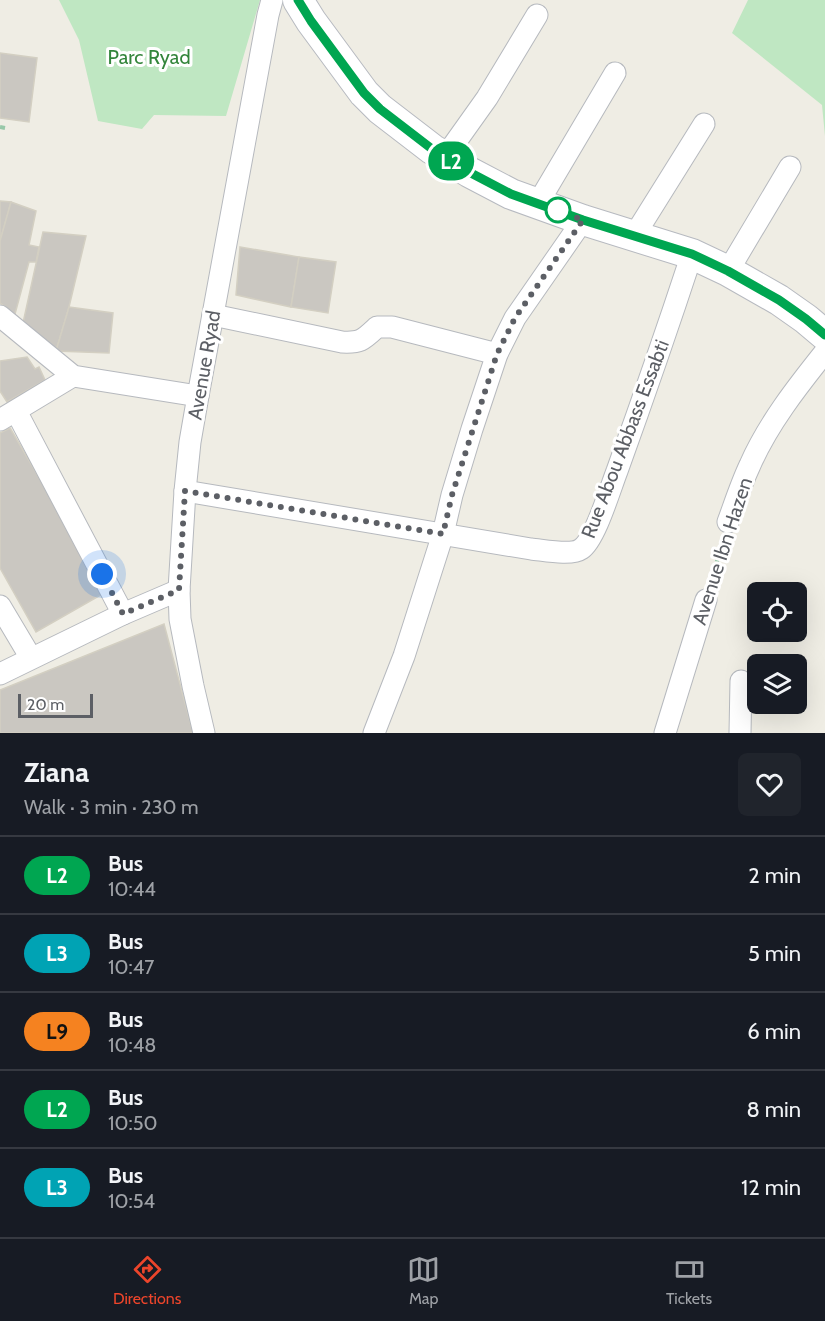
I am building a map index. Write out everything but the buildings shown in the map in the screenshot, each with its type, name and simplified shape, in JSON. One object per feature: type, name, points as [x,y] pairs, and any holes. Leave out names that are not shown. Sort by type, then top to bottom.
[{"type":"street","name":"Avenue Ryad","points":[[204,733],[180,619],[179,590],[185,491],[198,396],[268,15],[273,0]]},
{"type":"street","points":[[298,0],[364,93],[380,109],[445,157],[511,194],[583,220],[692,254],[779,300],[825,335]]},
{"type":"street","points":[[445,157],[487,98],[537,15]]},
{"type":"street","points":[[538,203],[615,74]]},
{"type":"street","points":[[634,236],[704,124]]},
{"type":"street","points":[[728,271],[790,167]]},
{"type":"street","points":[[374,733],[404,656],[497,354],[515,318],[583,220]]},
{"type":"street","name":"Rue Abou Abbass Essabti","points":[[185,491],[531,549],[577,552],[591,537],[603,507],[651,378],[692,254]]},
{"type":"street","points":[[213,315],[356,343],[377,327],[392,327],[497,354]]},
{"type":"street","points":[[0,316],[73,376],[198,396]]},
{"type":"street","name":"Avenue Ibn Hazen","points":[[728,522],[749,466],[759,447],[777,417],[825,352]]},
{"type":"street","points":[[73,376],[8,416],[123,614]]},
{"type":"street","points":[[0,674],[123,614],[179,590]]},
{"type":"street","name":"Avenue Ibn Hazen","points":[[665,733],[706,600]]},
{"type":"street","points":[[0,606],[31,658]]},
{"type":"street","points":[[740,733],[741,681]]},
{"type":"path","name":"Avenue Ibn Hazen","points":[[706,600],[728,522]]},
{"type":"green space","name":"Parc Ryad","points":[[59,0],[260,0],[226,116],[154,115],[142,129],[98,121],[79,40]]},
{"type":"green space","points":[[748,0],[825,0],[825,136],[822,105],[732,33]]},
{"type":"bus line","name":"L2","points":[[298,0],[364,93],[380,109],[432,149],[511,194],[583,220],[692,254],[728,271],[779,300],[825,335]]},
{"type":"route","points":[[102,574],[123,614],[179,590],[185,491],[443,534],[452,495],[497,354],[515,318],[583,220],[553,208],[558,210]]}]
